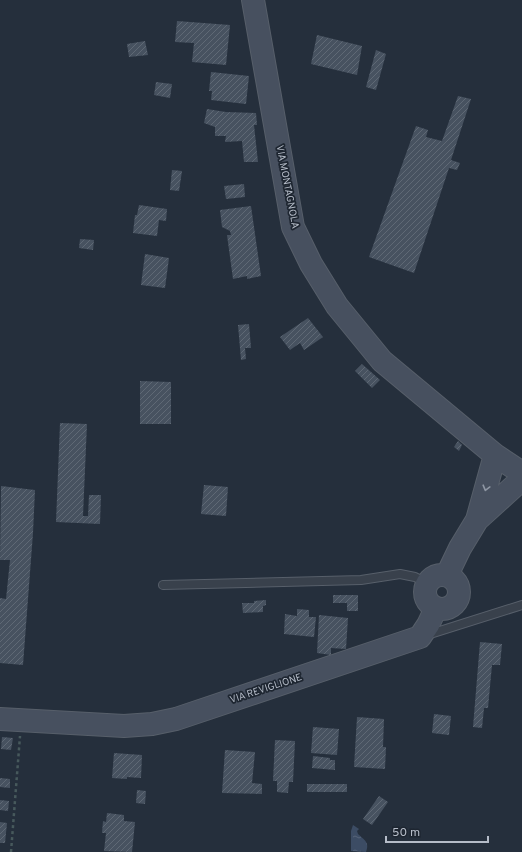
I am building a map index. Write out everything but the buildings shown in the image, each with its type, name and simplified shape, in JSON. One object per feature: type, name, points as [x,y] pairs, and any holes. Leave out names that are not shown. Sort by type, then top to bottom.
[{"type":"street","name":"VIA MONTAGNOLA","points":[[253,0],[293,227],[311,264],[337,306],[382,361],[495,455],[522,473]]},
{"type":"street","points":[[478,520],[495,455]]},
{"type":"street","points":[[447,575],[460,548],[478,520],[522,479]]},
{"type":"street","points":[[438,575],[447,575],[452,578],[458,586],[458,597],[456,602],[447,608],[436,608],[432,606],[426,598],[425,588],[427,583],[433,577],[438,575]]},
{"type":"street","points":[[420,637],[428,625],[436,608]]},
{"type":"street","name":"VIA REVIGLIONE","points":[[0,719],[124,726],[152,724],[176,719],[420,637]]},
{"type":"lane","points":[[164,585],[361,580],[400,574],[415,577],[427,583]]},
{"type":"lane","points":[[420,637],[522,605]]},
{"type":"path","points":[[11,852],[22,720]]},
{"type":"water","points":[[353,825],[359,829],[357,831],[358,834],[367,843],[366,852],[351,851],[351,831]]}]
